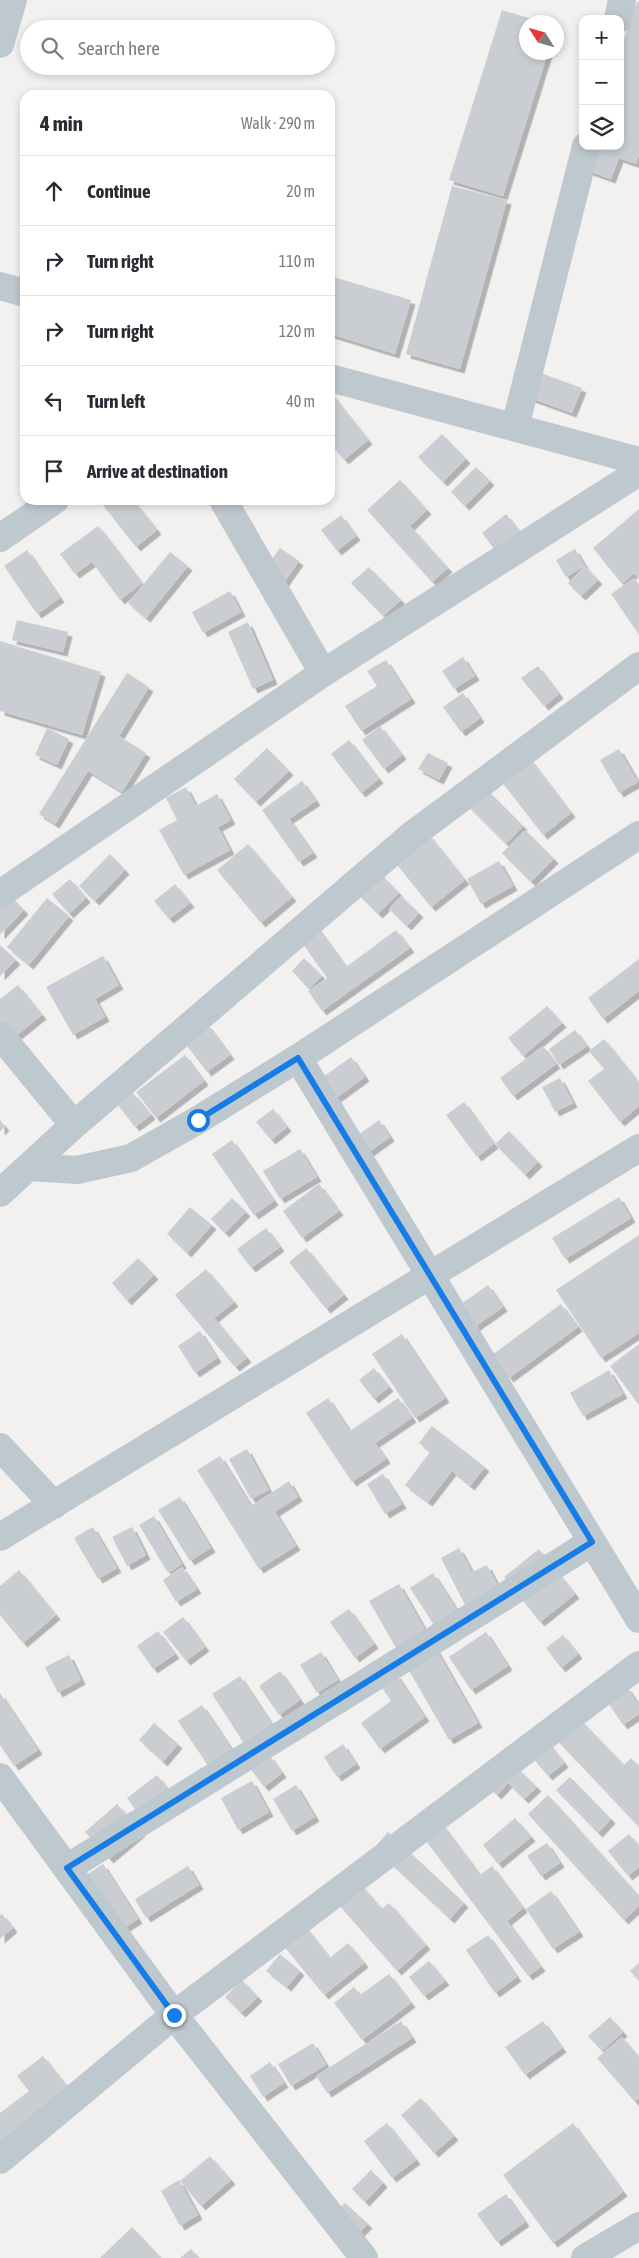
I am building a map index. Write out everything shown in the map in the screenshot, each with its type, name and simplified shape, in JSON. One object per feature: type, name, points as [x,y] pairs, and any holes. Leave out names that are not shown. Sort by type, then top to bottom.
[{"type":"street","points":[[0,44],[13,0]]},
{"type":"street","points":[[619,15],[622,0]]},
{"type":"street","points":[[515,427],[585,150]]},
{"type":"street","points":[[0,286],[20,292]]},
{"type":"street","points":[[335,379],[639,461]]},
{"type":"street","points":[[0,894],[323,673],[639,472]]},
{"type":"street","points":[[0,538],[48,505]]},
{"type":"street","points":[[226,505],[323,673]]},
{"type":"street","points":[[0,1192],[74,1125],[412,835],[639,666]]},
{"type":"street","points":[[28,1167],[77,1170],[131,1158],[198,1120],[298,1058],[639,835]]},
{"type":"street","points":[[0,1035],[74,1125]]},
{"type":"street","points":[[298,1058],[639,1619]]},
{"type":"street","points":[[0,1537],[639,1149]]},
{"type":"street","points":[[0,1447],[54,1504]]},
{"type":"street","points":[[67,1868],[592,1542]]},
{"type":"street","points":[[0,2160],[174,2015],[639,1665]]},
{"type":"street","points":[[0,1777],[174,2015],[364,2258]]},
{"type":"street","points":[[585,2258],[639,2226]]},
{"type":"building","points":[[637,2],[639,2],[639,155],[636,164],[619,158],[611,179],[580,168],[586,150],[624,150],[624,39]]},
{"type":"building","points":[[502,10],[519,15],[519,60],[546,60],[503,196],[449,180]]},
{"type":"building","points":[[452,186],[507,200],[460,369],[406,354]]},
{"type":"building","points":[[335,277],[411,300],[395,354],[335,336]]},
{"type":"building","points":[[535,371],[582,388],[572,413],[525,396]]},
{"type":"building","points":[[335,398],[368,440],[344,460],[335,449]]},
{"type":"building","points":[[442,434],[466,459],[443,482],[418,457]]},
{"type":"building","points":[[476,467],[490,481],[465,506],[451,492]]},
{"type":"building","points":[[400,480],[427,510],[410,526],[448,568],[432,582],[367,510]]},
{"type":"building","points":[[103,505],[137,505],[157,530],[136,547]]},
{"type":"building","points":[[639,509],[639,579],[634,573],[622,584],[593,548]]},
{"type":"building","points":[[506,514],[519,531],[495,550],[482,533]]},
{"type":"building","points":[[341,515],[356,536],[337,551],[321,530]]},
{"type":"building","points":[[98,526],[142,583],[120,600],[92,562],[75,574],[60,554]]},
{"type":"building","points":[[280,548],[299,561],[281,587],[262,573]]},
{"type":"building","points":[[575,549],[585,566],[566,577],[556,560]]},
{"type":"building","points":[[27,550],[60,598],[37,614],[4,566]]},
{"type":"building","points":[[170,552],[188,566],[146,618],[128,603]]},
{"type":"building","points":[[585,566],[598,580],[581,596],[568,583]]},
{"type":"building","points":[[369,567],[401,600],[383,616],[351,583]]},
{"type":"building","points":[[634,578],[639,585],[639,635],[611,594]]},
{"type":"building","points":[[230,591],[241,612],[203,633],[192,612]]},
{"type":"building","points":[[17,620],[68,632],[63,652],[12,640]]},
{"type":"building","points":[[248,622],[273,680],[253,689],[228,632]]},
{"type":"building","points":[[0,641],[101,672],[82,735],[0,711]]},
{"type":"building","points":[[463,657],[475,676],[454,689],[442,671]]},
{"type":"building","points":[[386,660],[411,699],[361,731],[345,706],[377,686],[367,671]]},
{"type":"building","points":[[538,666],[559,694],[544,706],[521,678]]},
{"type":"building","points":[[127,673],[149,687],[119,736],[146,753],[122,792],[88,771],[55,824],[39,814]]},
{"type":"building","points":[[463,693],[480,718],[461,732],[443,707]]},
{"type":"building","points":[[380,726],[402,755],[384,769],[362,740]]},
{"type":"building","points":[[47,728],[69,739],[57,765],[35,755]]},
{"type":"building","points":[[349,740],[379,779],[361,793],[331,754]]},
{"type":"building","points":[[267,748],[289,771],[256,802],[234,779]]},
{"type":"building","points":[[619,749],[638,782],[619,793],[600,760]]},
{"type":"building","points":[[428,753],[448,763],[439,780],[418,769]]},
{"type":"building","points":[[526,754],[571,813],[543,835],[498,777]]},
{"type":"building","points":[[302,781],[316,801],[289,819],[313,853],[299,862],[262,810]]},
{"type":"building","points":[[481,784],[523,826],[506,844],[464,802]]},
{"type":"building","points":[[186,787],[196,806],[217,794],[231,820],[218,827],[230,850],[184,875],[159,830],[177,820],[166,798]]},
{"type":"building","points":[[525,830],[554,859],[531,882],[502,853]]},
{"type":"building","points":[[428,834],[465,880],[431,907],[394,861]]},
{"type":"building","points":[[248,844],[292,897],[261,923],[217,870]]},
{"type":"building","points":[[110,854],[125,870],[95,901],[79,886]]},
{"type":"building","points":[[499,861],[513,886],[481,904],[467,879]]},
{"type":"building","points":[[376,869],[399,893],[378,914],[354,890]]},
{"type":"building","points":[[70,879],[86,898],[69,914],[52,894]]},
{"type":"building","points":[[175,884],[190,903],[169,919],[154,901]]},
{"type":"building","points":[[5,891],[24,910],[0,935],[0,896]]},
{"type":"building","points":[[401,896],[419,913],[407,926],[389,909]]},
{"type":"building","points":[[47,898],[69,916],[29,965],[7,947]]},
{"type":"building","points":[[317,927],[346,967],[396,930],[410,948],[322,1011],[308,991],[327,978],[300,940]]},
{"type":"building","points":[[0,945],[16,960],[0,976]]},
{"type":"building","points":[[103,956],[119,985],[95,999],[105,1017],[73,1035],[46,987]]},
{"type":"building","points":[[304,958],[322,976],[309,989],[292,971]]},
{"type":"building","points":[[639,959],[639,991],[603,1019],[588,998]]},
{"type":"building","points":[[18,985],[42,1015],[6,1044],[0,1036],[0,999]]},
{"type":"building","points":[[547,1006],[562,1023],[523,1056],[508,1038]]},
{"type":"building","points":[[207,1024],[230,1055],[207,1072],[184,1042]]},
{"type":"building","points":[[575,1030],[587,1046],[559,1065],[549,1049]]},
{"type":"building","points":[[604,1039],[639,1083],[639,1106],[620,1122],[588,1081],[604,1069],[589,1051]]},
{"type":"building","points":[[543,1046],[556,1064],[513,1096],[500,1078]]},
{"type":"building","points":[[185,1055],[204,1081],[156,1118],[136,1092]]},
{"type":"building","points":[[351,1057],[365,1077],[335,1099],[320,1079]]},
{"type":"building","points":[[560,1078],[573,1103],[555,1112],[542,1087]]},
{"type":"building","points":[[133,1093],[151,1115],[135,1127],[118,1105]]},
{"type":"building","points":[[464,1102],[494,1144],[477,1157],[446,1115]]},
{"type":"building","points":[[273,1109],[287,1127],[271,1140],[256,1122]]},
{"type":"building","points":[[0,1120],[5,1127],[0,1131]]},
{"type":"building","points":[[379,1120],[390,1137],[369,1152],[358,1135]]},
{"type":"building","points":[[509,1131],[538,1162],[525,1175],[495,1144]]},
{"type":"building","points":[[232,1140],[274,1201],[254,1215],[212,1154]]},
{"type":"building","points":[[300,1149],[317,1177],[280,1199],[263,1171]]},
{"type":"building","points":[[319,1184],[339,1211],[302,1238],[283,1211]]},
{"type":"building","points":[[619,1197],[631,1218],[565,1259],[552,1238]]},
{"type":"building","points":[[232,1198],[246,1212],[225,1233],[211,1219]]},
{"type":"building","points":[[190,1207],[212,1225],[187,1253],[167,1234]]},
{"type":"building","points":[[266,1228],[280,1247],[251,1268],[237,1249]]},
{"type":"building","points":[[639,1235],[639,1333],[601,1358],[556,1290]]},
{"type":"building","points":[[306,1248],[344,1295],[326,1309],[289,1262]]},
{"type":"building","points":[[138,1258],[154,1275],[127,1301],[112,1283]]},
{"type":"building","points":[[206,1269],[234,1302],[214,1318],[247,1358],[235,1367],[175,1295]]},
{"type":"building","points":[[488,1285],[503,1307],[469,1331],[454,1309]]},
{"type":"building","points":[[561,1304],[578,1327],[509,1378],[492,1355]]},
{"type":"building","points":[[200,1331],[217,1358],[195,1373],[178,1346]]},
{"type":"building","points":[[402,1334],[445,1398],[415,1418],[372,1354]]},
{"type":"building","points":[[639,1344],[639,1405],[610,1366]]},
{"type":"building","points":[[374,1368],[389,1387],[374,1399],[359,1380]]},
{"type":"building","points":[[609,1370],[623,1394],[583,1416],[570,1393]]},
{"type":"building","points":[[328,1398],[350,1431],[398,1398],[412,1418],[375,1443],[386,1459],[352,1482],[306,1413]]},
{"type":"building","points":[[432,1426],[485,1467],[470,1486],[452,1471],[428,1502],[405,1485],[430,1452],[419,1443]]},
{"type":"building","points":[[247,1449],[269,1490],[251,1499],[229,1459]]},
{"type":"building","points":[[220,1456],[251,1506],[289,1481],[298,1497],[275,1512],[296,1546],[259,1569],[197,1470]]},
{"type":"building","points":[[383,1474],[402,1504],[385,1514],[367,1484]]},
{"type":"building","points":[[180,1497],[211,1548],[190,1561],[158,1510]]},
{"type":"building","points":[[154,1516],[182,1564],[168,1573],[139,1525]]},
{"type":"building","points":[[93,1527],[117,1568],[98,1579],[74,1538]]},
{"type":"building","points":[[132,1527],[146,1555],[127,1566],[112,1537]]},
{"type":"building","points":[[459,1548],[472,1572],[487,1565],[500,1590],[466,1607],[441,1558]]},
{"type":"building","points":[[539,1549],[575,1594],[540,1622],[504,1577]]},
{"type":"building","points":[[182,1567],[197,1589],[176,1602],[163,1580]]},
{"type":"building","points":[[19,1570],[56,1615],[23,1643],[0,1615],[0,1586]]},
{"type":"building","points":[[433,1573],[457,1610],[434,1625],[410,1588]]},
{"type":"building","points":[[399,1584],[478,1723],[449,1740],[369,1601]]},
{"type":"building","points":[[349,1609],[374,1644],[355,1658],[330,1622]]},
{"type":"building","points":[[183,1617],[205,1647],[186,1661],[163,1632]]},
{"type":"building","points":[[158,1631],[175,1654],[153,1669],[137,1646]]},
{"type":"building","points":[[486,1632],[508,1666],[471,1690],[449,1657]]},
{"type":"building","points":[[563,1635],[578,1654],[561,1668],[546,1648]]},
{"type":"building","points":[[321,1652],[338,1680],[317,1693],[300,1665]]},
{"type":"building","points":[[69,1655],[81,1680],[58,1693],[45,1667]]},
{"type":"building","points":[[280,1671],[300,1700],[279,1715],[259,1686]]},
{"type":"building","points":[[396,1674],[425,1717],[380,1749],[361,1723],[391,1701],[380,1685]]},
{"type":"building","points":[[240,1676],[282,1740],[254,1759],[212,1694]]},
{"type":"building","points":[[627,1687],[639,1706],[639,1714],[623,1725],[606,1700]]},
{"type":"building","points":[[0,1693],[38,1750],[14,1766],[0,1745]]},
{"type":"building","points":[[202,1705],[237,1757],[213,1773],[178,1721]]},
{"type":"building","points":[[576,1715],[624,1765],[631,1758],[639,1766],[639,1827],[553,1736]]},
{"type":"building","points":[[154,1723],[178,1744],[163,1762],[139,1740]]},
{"type":"building","points":[[543,1736],[564,1763],[548,1776],[526,1750]]},
{"type":"building","points":[[343,1744],[356,1764],[337,1777],[324,1757]]},
{"type":"building","points":[[269,1755],[282,1773],[264,1787],[251,1769]]},
{"type":"building","points":[[505,1756],[537,1787],[524,1799],[508,1783],[497,1795],[482,1780]]},
{"type":"building","points":[[157,1775],[172,1795],[142,1819],[127,1798]]},
{"type":"building","points":[[570,1777],[611,1819],[598,1833],[556,1790]]},
{"type":"building","points":[[252,1781],[269,1812],[238,1830],[221,1798]]},
{"type":"building","points":[[296,1785],[315,1817],[292,1831],[273,1799]]},
{"type":"building","points":[[548,1795],[639,1896],[639,1906],[624,1920],[528,1814]]},
{"type":"building","points":[[117,1804],[141,1832],[109,1859],[85,1832]]},
{"type":"building","points":[[515,1818],[531,1837],[498,1864],[483,1845]]},
{"type":"building","points":[[441,1823],[480,1875],[492,1866],[523,1908],[507,1921],[541,1967],[528,1976],[423,1837]]},
{"type":"building","points":[[388,1832],[464,1903],[450,1919],[374,1848]]},
{"type":"building","points":[[629,1834],[639,1847],[639,1867],[628,1876],[608,1851]]},
{"type":"building","points":[[547,1843],[560,1863],[541,1876],[527,1856]]},
{"type":"building","points":[[103,1864],[138,1919],[118,1932],[69,1886]]},
{"type":"building","points":[[188,1866],[199,1885],[146,1918],[135,1899]]},
{"type":"building","points":[[354,1877],[382,1909],[389,1903],[426,1945],[397,1971],[332,1897]]},
{"type":"building","points":[[551,1891],[579,1932],[553,1949],[526,1909]]},
{"type":"building","points":[[2,1914],[13,1928],[0,1939],[0,1915]]},
{"type":"building","points":[[295,1914],[330,1958],[348,1943],[364,1963],[324,1995],[273,1933]]},
{"type":"building","points":[[488,1935],[517,1977],[495,1993],[466,1950]]},
{"type":"building","points":[[280,1954],[300,1971],[287,1987],[266,1971]]},
{"type":"building","points":[[429,1961],[445,1981],[424,1996],[409,1977]]},
{"type":"building","points":[[639,1963],[639,1981],[630,1971]]},
{"type":"building","points":[[389,1974],[411,2003],[362,2040],[334,2003],[354,1987],[360,1995]]},
{"type":"building","points":[[242,1980],[258,1997],[241,2013],[225,1997]]},
{"type":"building","points":[[610,2017],[623,2032],[602,2051],[588,2036]]},
{"type":"building","points":[[401,2021],[412,2038],[327,2093],[316,2076]]},
{"type":"building","points":[[543,2021],[562,2048],[525,2075],[505,2047]]},
{"type":"building","points":[[622,2037],[639,2058],[639,2098],[635,2102],[597,2058]]},
{"type":"building","points":[[313,2043],[326,2065],[291,2086],[278,2064]]},
{"type":"building","points":[[43,2056],[73,2094],[0,2144],[0,2113],[29,2091],[17,2076]]},
{"type":"building","points":[[270,2062],[284,2083],[263,2097],[250,2076]]},
{"type":"building","points":[[421,2098],[454,2136],[434,2153],[401,2115]]},
{"type":"building","points":[[387,2123],[416,2160],[392,2178],[364,2141]]},
{"type":"building","points":[[573,2123],[623,2192],[553,2243],[503,2175]]},
{"type":"building","points":[[210,2156],[231,2180],[201,2206],[180,2181]]},
{"type":"building","points":[[371,2170],[383,2183],[365,2202],[352,2189]]},
{"type":"building","points":[[179,2180],[198,2215],[180,2226],[161,2191]]},
{"type":"building","points":[[506,2194],[525,2222],[497,2242],[477,2214]]},
{"type":"building","points":[[345,2203],[368,2224],[351,2241],[329,2219]]},
{"type":"building","points":[[132,2227],[161,2258],[100,2258]]},
{"type":"building","points":[[191,2249],[198,2258],[180,2258]]},
{"type":"route","points":[[174,2015],[67,1868],[592,1542],[298,1058],[198,1120]]}]
